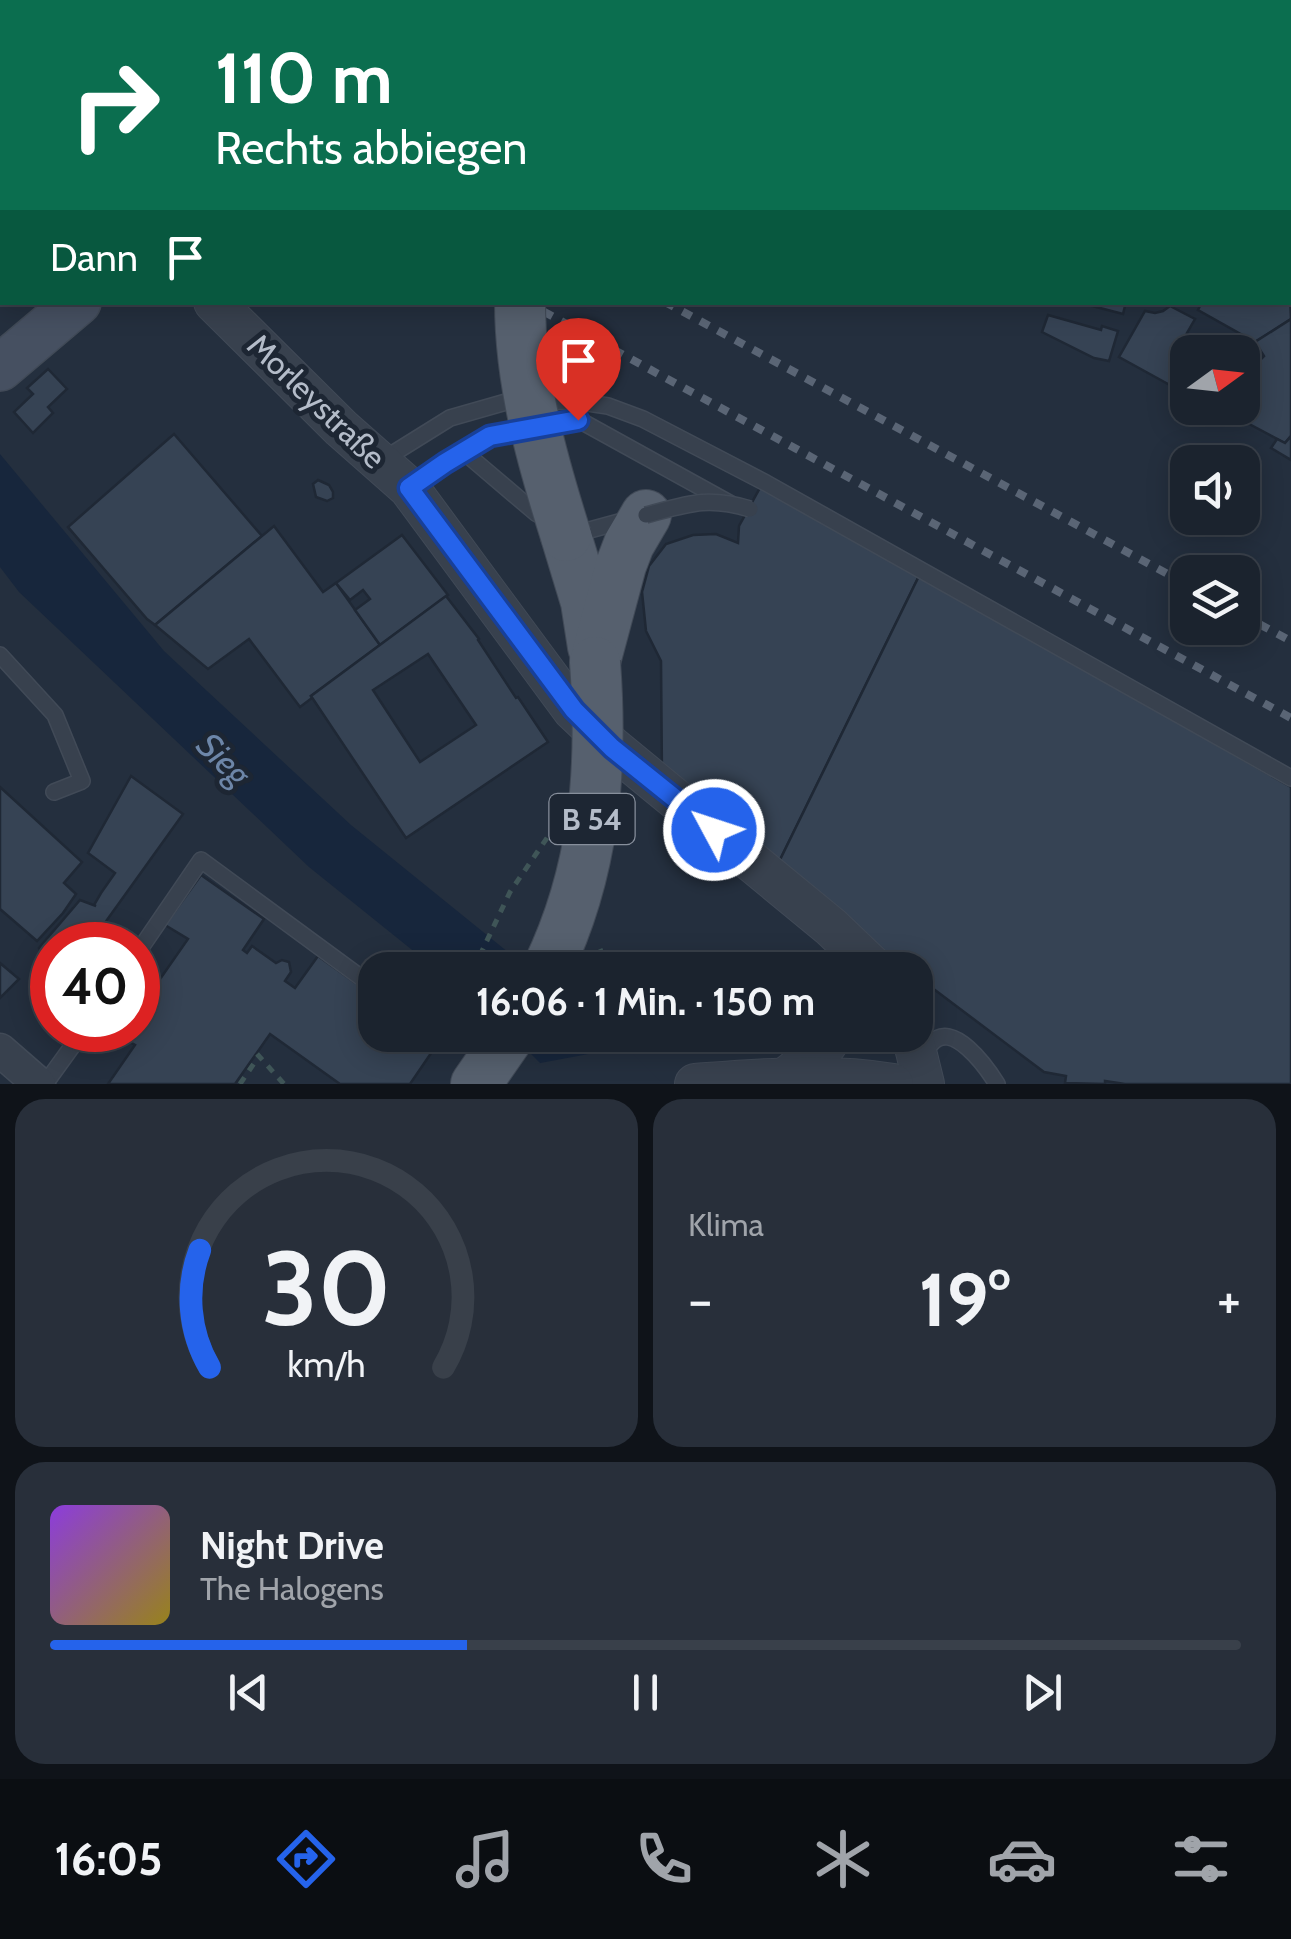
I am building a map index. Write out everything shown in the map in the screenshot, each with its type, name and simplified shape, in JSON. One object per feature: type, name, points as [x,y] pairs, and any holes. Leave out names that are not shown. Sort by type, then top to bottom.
[{"type":"main road","points":[[0,368],[74,305]]},
{"type":"main road","name":"B 54","points":[[520,305],[528,395],[544,467],[551,525],[586,602],[599,721],[598,780],[590,840],[576,897],[553,952]]},
{"type":"main road","points":[[595,662],[621,565],[646,515]]},
{"type":"street","name":"Morleystraße","points":[[217,305],[394,475],[574,710],[651,788],[831,927],[857,952]]},
{"type":"street","points":[[831,927],[839,952]]},
{"type":"street","points":[[0,1050],[42,1084]]},
{"type":"street","points":[[788,1076],[817,1052]]},
{"type":"street","points":[[917,1052],[925,1084]]},
{"type":"street","points":[[695,1084],[788,1076],[859,1078],[893,1084]]},
{"type":"lane","points":[[394,475],[450,418],[506,402],[574,401],[608,406],[643,418],[755,501]]},
{"type":"lane","points":[[394,475],[464,452],[490,436],[578,420],[755,501],[1291,778]]},
{"type":"lane","points":[[464,452],[551,525],[646,515],[696,502],[755,501]]},
{"type":"lane","points":[[0,655],[54,715],[82,781],[54,792]]},
{"type":"lane","points":[[159,922],[201,860],[358,976]]},
{"type":"lane","points":[[925,1084],[930,1044],[942,1037],[958,1039],[986,1066],[997,1084]]},
{"type":"lane","points":[[42,1084],[67,1052]]},
{"type":"path","points":[[482,952],[510,892]]},
{"type":"path","points":[[240,1084],[258,1055],[284,1084]]},
{"type":"water","name":"Sieg","points":[[0,454],[164,651],[351,825],[508,952],[415,952],[309,867],[19,592],[0,567]]},
{"type":"water","points":[[529,1052],[625,1052],[658,1084],[561,1084]]},
{"type":"pier","points":[[599,1052],[631,1052],[663,1084],[554,1084],[535,1064]]},
{"type":"building","points":[[1088,305],[1125,305],[1123,314]]},
{"type":"building","points":[[1200,305],[1290,305],[1291,319],[1260,339],[1260,335],[1243,335],[1198,310]]},
{"type":"building","points":[[1170,306],[1195,319],[1187,333],[1191,335],[1170,335],[1170,385],[1119,357],[1145,311],[1163,311]]},
{"type":"building","points":[[1048,315],[1118,331],[1109,361],[1094,358],[1042,332]]},
{"type":"building","points":[[1291,319],[1291,436],[1285,443],[1251,425],[1260,425],[1260,360],[1264,356],[1260,339]]},
{"type":"building","points":[[48,369],[67,389],[48,407],[53,413],[33,433],[14,412],[33,394],[27,388]]},
{"type":"building","points":[[174,434],[262,536],[155,625],[68,527]]},
{"type":"building","points":[[1291,436],[1291,460],[1271,448],[1277,439],[1285,443]]},
{"type":"building","points":[[318,480],[329,485],[333,498],[327,501],[316,497],[313,484]]},
{"type":"building","points":[[761,486],[920,574],[775,870],[662,778],[661,661],[646,631],[642,592],[649,566],[666,544],[693,535],[716,534],[738,543],[739,526]]},
{"type":"building","points":[[274,526],[323,592],[336,583],[380,645],[300,707],[249,639],[208,669],[155,625]]},
{"type":"building","points":[[402,535],[448,595],[380,645],[355,610],[370,599],[363,590],[350,600],[336,583]]},
{"type":"building","points":[[920,574],[1291,787],[1291,1084],[1065,1083],[1066,1076],[1044,1072],[933,989],[933,952],[884,952],[775,870]]},
{"type":"building","points":[[446,596],[548,742],[406,838],[311,696]],"holes":[[[428,654],[476,725],[420,762],[373,690]]]},
{"type":"building","points":[[131,776],[183,814],[106,922],[61,922],[80,900],[96,906],[115,873],[88,853]]},
{"type":"building","points":[[0,787],[82,862],[64,883],[76,894],[55,922],[30,922],[30,935],[0,909]]},
{"type":"building","points":[[201,875],[264,919],[243,950],[247,953],[252,946],[276,963],[289,962],[291,972],[285,981],[295,988],[318,956],[358,985],[358,1052],[432,1052],[410,1084],[340,1084],[270,1034],[235,1084],[108,1084],[130,1052],[160,1052],[160,979],[188,939],[165,925]]},
{"type":"building","points":[[0,963],[19,979],[0,998]]},
{"type":"railway","points":[[532,305],[1291,718]]},
{"type":"railway","points":[[671,305],[1170,575]]},
{"type":"railway","points":[[1260,625],[1291,641]]},
{"type":"route","points":[[578,420],[490,436],[409,488],[574,710],[612,748],[714,830]]}]
